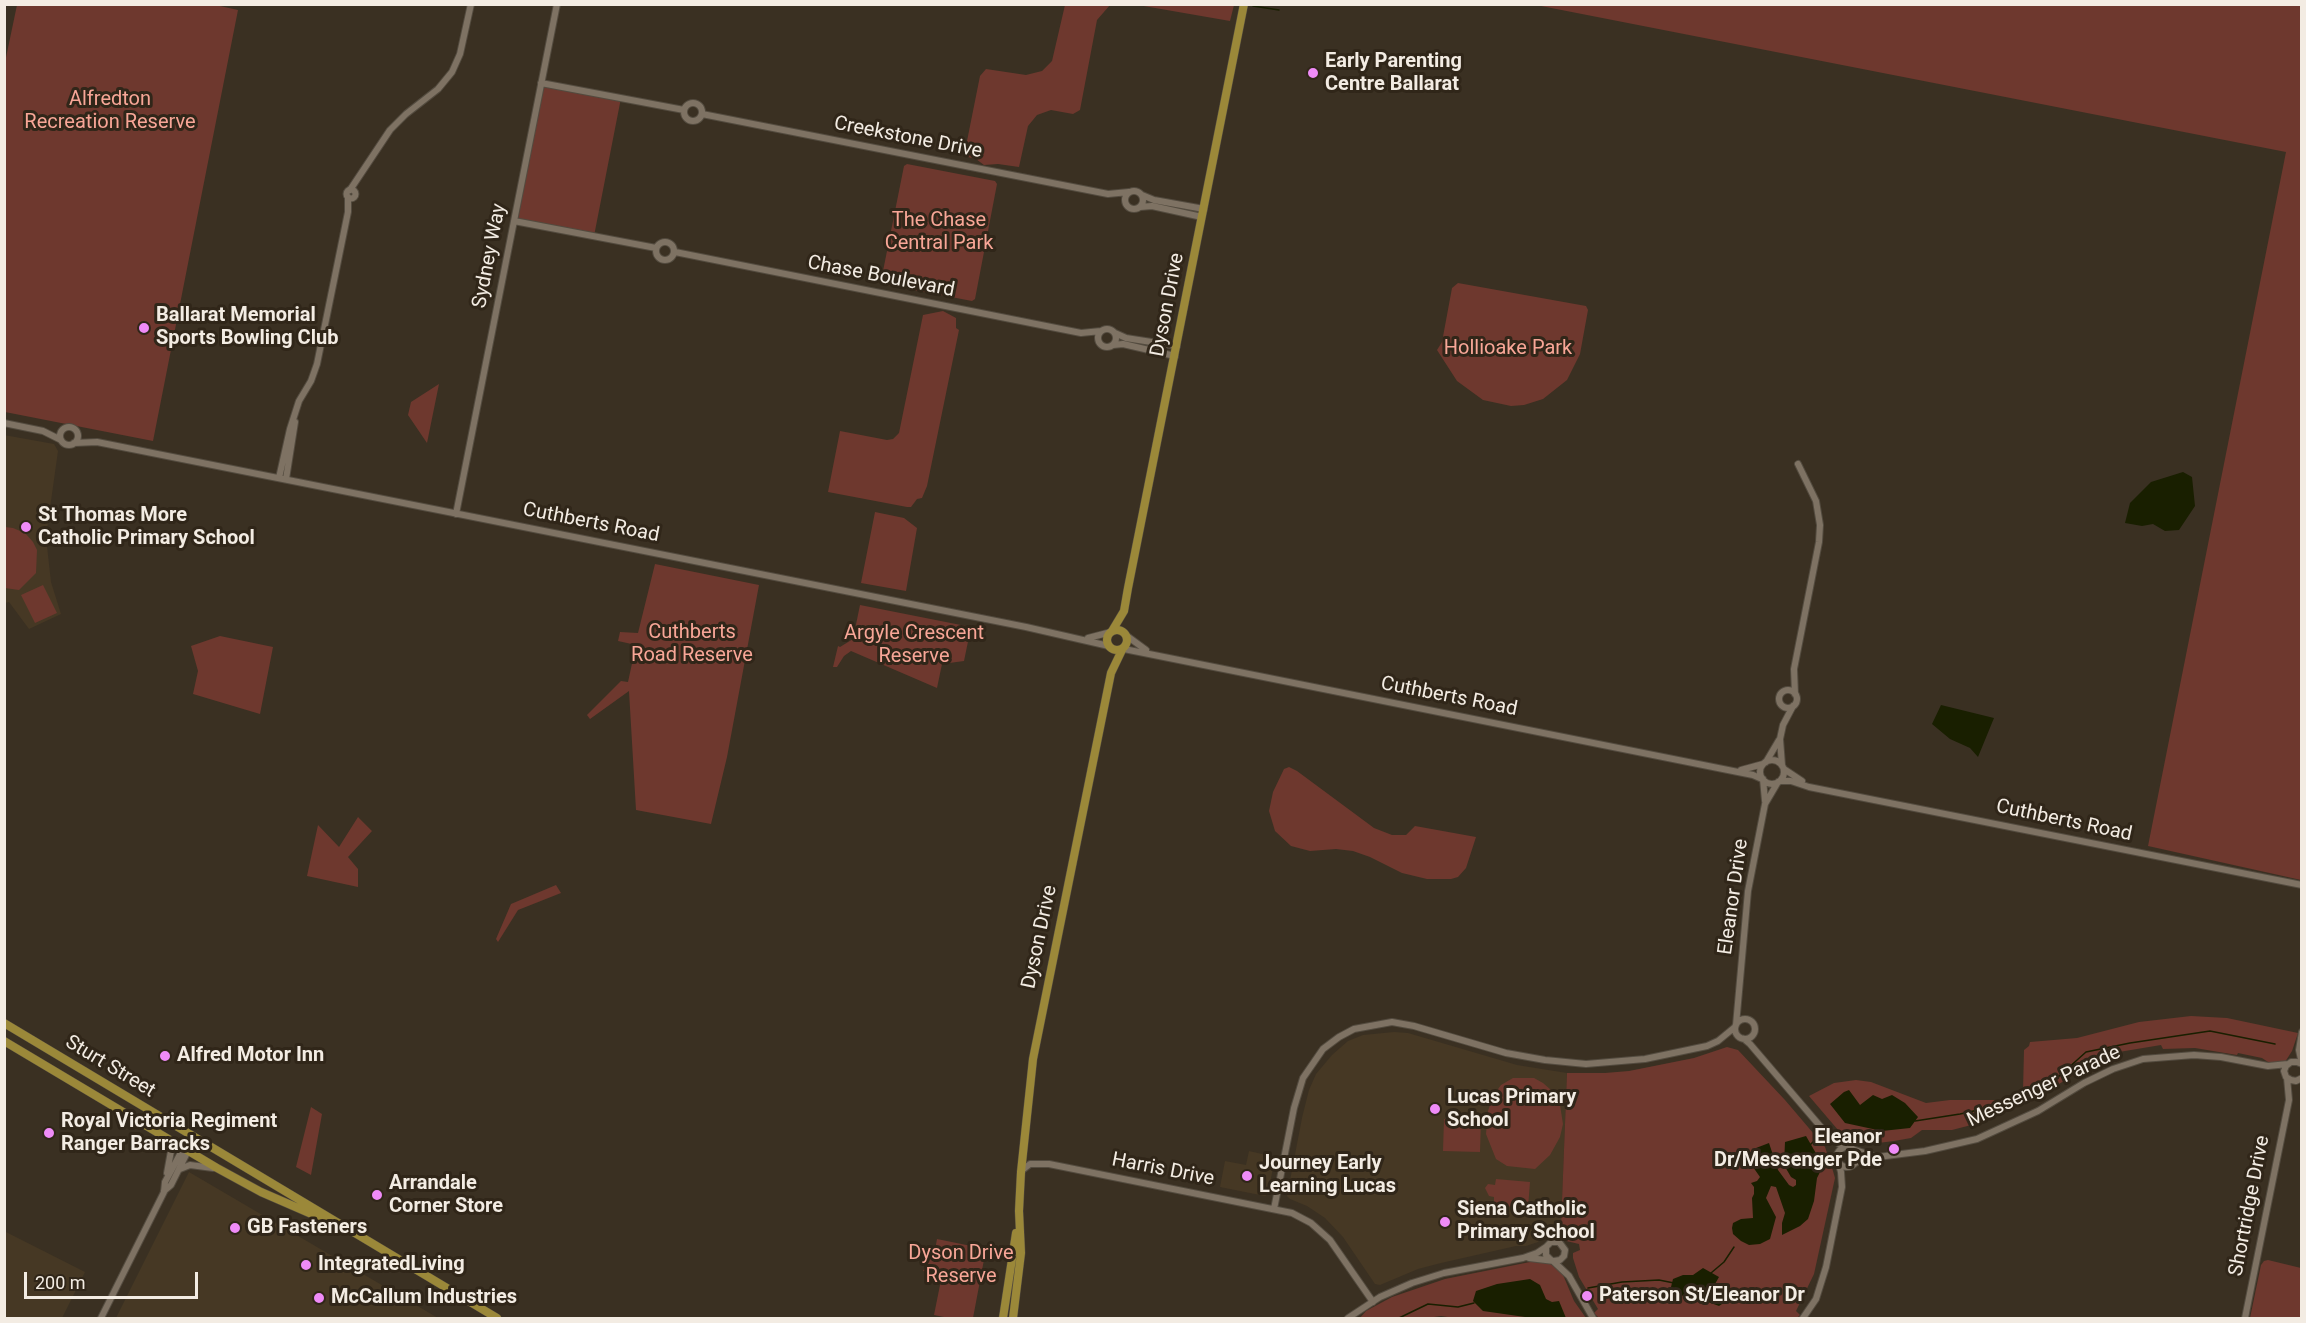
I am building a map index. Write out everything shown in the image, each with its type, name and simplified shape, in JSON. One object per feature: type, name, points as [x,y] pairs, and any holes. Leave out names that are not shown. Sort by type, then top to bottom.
[{"type":"main road","name":"Dyson Drive","points":[[1127,636],[1124,611],[1244,4]]},
{"type":"main road","name":"Dyson Drive","points":[[1111,632],[1124,611]]},
{"type":"main road","points":[[1120,630],[1127,636],[1127,644],[1123,649],[1116,651],[1109,647],[1107,638],[1111,632],[1120,630]]},
{"type":"main road","name":"Dyson Drive","points":[[1109,647],[1111,673]]},
{"type":"main road","name":"Dyson Drive","points":[[1003,1318],[1011,1280],[1019,1211],[1026,1112],[1038,1031],[1111,673],[1123,649]]},
{"type":"main road","name":"Sturt Street","points":[[4,1023],[497,1318]]},
{"type":"main road","name":"Sturt Street","points":[[4,1041],[217,1168],[261,1192],[352,1232]]},
{"type":"main road","points":[[44,1065],[42,1055],[47,1048]]},
{"type":"main road","name":"Dyson Drive","points":[[1013,1318],[1020,1260],[1019,1211]]},
{"type":"street","points":[[282,479],[286,441],[317,364],[352,194],[371,156],[390,130],[438,89],[452,72],[460,54],[471,4]]},
{"type":"street","name":"Sydney Way","points":[[456,514],[557,4]]},
{"type":"street","points":[[541,82],[684,110]]},
{"type":"street","points":[[695,103],[700,106],[702,114],[700,119],[691,122],[686,119],[684,110],[687,105],[695,103]]},
{"type":"street","name":"Creekstone Drive","points":[[702,114],[1108,194],[1126,203]]},
{"type":"street","points":[[1202,218],[1152,206],[1131,208],[1126,203],[1126,197],[1129,192],[1136,191],[1157,200],[1204,209]]},
{"type":"street","name":"Creekstone Drive","points":[[1108,194],[1129,192]]},
{"type":"street","points":[[1140,207],[1144,201],[1142,195]]},
{"type":"street","points":[[514,221],[656,249]]},
{"type":"street","points":[[667,242],[674,247],[675,252],[669,259],[664,260],[658,257],[656,249],[659,244],[667,242]]},
{"type":"street","name":"Chase Boulevard","points":[[675,252],[1082,333],[1101,331]]},
{"type":"street","points":[[1175,356],[1123,344],[1106,348],[1099,343],[1098,335],[1101,331],[1109,329],[1126,338],[1176,346]]},
{"type":"street","name":"Chase Boulevard","points":[[1082,333],[1099,343]]},
{"type":"street","points":[[1113,345],[1116,340],[1115,333]]},
{"type":"street","points":[[4,423],[43,431],[68,445],[74,443],[78,438],[77,432],[70,427],[43,431]]},
{"type":"street","points":[[61,440],[64,429]]},
{"type":"street","name":"Cuthberts Road","points":[[77,432],[97,442]]},
{"type":"street","name":"Cuthberts Road","points":[[74,443],[97,442],[1079,639],[1109,647]]},
{"type":"street","points":[[1783,724],[1797,700],[1794,669],[1820,542],[1816,501],[1798,464]]},
{"type":"street","name":"Cuthberts Road","points":[[1079,639],[1096,638],[1111,632]]},
{"type":"street","name":"Cuthberts Road","points":[[1127,636],[1139,647],[1160,656]]},
{"type":"street","name":"Cuthberts Road","points":[[1123,649],[1731,770],[1763,779]]},
{"type":"street","points":[[1780,739],[1760,772],[1769,784],[1779,782],[1784,774],[1780,739],[1783,724],[1782,705],[1779,700],[1794,669]]},
{"type":"street","points":[[1782,693],[1789,690],[1795,694]]},
{"type":"street","points":[[1782,705],[1787,708],[1793,706]]},
{"type":"street","points":[[1765,763],[1773,760],[1782,767]]},
{"type":"street","name":"Cuthberts Road","points":[[1731,770],[1748,769],[1765,763]]},
{"type":"street","name":"Cuthberts Road","points":[[1782,767],[1796,778],[1820,788]]},
{"type":"street","name":"Eleanor Drive","points":[[1736,1026],[1746,902],[1765,804],[1763,779]]},
{"type":"street","name":"Cuthberts Road","points":[[1779,782],[1791,781],[2301,885]]},
{"type":"street","name":"Eleanor Drive","points":[[1765,804],[1779,782]]},
{"type":"street","name":"Eleanor Drive","points":[[1740,995],[1744,1012],[1749,1020]]},
{"type":"street","points":[[1274,1209],[1295,1106],[1304,1078],[1323,1049],[1354,1029],[1392,1022],[1414,1026],[1512,1054],[1586,1064],[1645,1059],[1707,1046],[1718,1041],[1742,1020],[1749,1020],[1754,1024],[1759,1055]]},
{"type":"street","points":[[1736,1026],[1737,1035],[1759,1055],[1826,1133],[1856,1154],[1854,1164],[1842,1187]]},
{"type":"street","points":[[1718,1041],[1751,1038],[1755,1032]]},
{"type":"street","points":[[2301,1032],[2301,1064]]},
{"type":"street","points":[[2288,1063],[2300,1041]]},
{"type":"street","name":"Messenger Parade","points":[[1854,1164],[1877,1157],[1913,1153],[1977,1138],[2038,1111],[2084,1083],[2113,1069],[2143,1059],[2193,1054],[2260,1065],[2277,1066],[2296,1061],[2301,1064]]},
{"type":"street","name":"Shortridge Drive","points":[[2245,1318],[2289,1100],[2287,1077],[2284,1070],[2288,1063]]},
{"type":"street","name":"Messenger Parade","points":[[2260,1065],[2287,1077]]},
{"type":"street","points":[[2287,1077],[2294,1081],[2301,1078]]},
{"type":"street","name":"Shortridge Drive","points":[[2289,1100],[2301,1078]]},
{"type":"street","points":[[1803,1318],[1816,1299],[1823,1278],[1842,1187],[1838,1160],[1826,1133]]},
{"type":"street","points":[[165,1182],[193,1136]]},
{"type":"street","points":[[164,1192],[171,1155],[170,1140]]},
{"type":"street","points":[[1838,1160],[1839,1151],[1850,1148]]},
{"type":"street","name":"Messenger Parade","points":[[1850,1148],[1877,1157]]},
{"type":"street","points":[[101,1318],[164,1192],[179,1170],[186,1149]]},
{"type":"street","name":"Harris Drive","points":[[1022,1157],[1299,1216],[1323,1233],[1373,1302]]},
{"type":"street","points":[[1838,1160],[1845,1167],[1854,1164]]},
{"type":"street","name":"Harris Drive","points":[[1021,1172],[1030,1164],[1049,1164]]},
{"type":"street","points":[[179,1170],[190,1165],[217,1168]]},
{"type":"street","points":[[1348,1318],[1402,1287],[1436,1275],[1523,1258],[1535,1254],[1553,1241],[1565,1247],[1564,1256],[1569,1276],[1593,1318]]},
{"type":"street","points":[[1546,1247],[1546,1255],[1569,1276]]},
{"type":"street","points":[[1523,1258],[1552,1261],[1560,1260],[1564,1256]]},
{"type":"shaded area","name":"St Thomas More Catholic Primary School","points":[[4,435],[54,444],[58,451],[46,537],[51,582],[61,614],[29,629],[9,602],[5,603]]},
{"type":"shaded area","points":[[2183,472],[2192,477],[2195,506],[2179,530],[2165,531],[2153,524],[2142,526],[2125,523],[2130,503],[2151,482]]},
{"type":"shaded area","points":[[1941,705],[1994,718],[1978,757],[1970,748],[1950,739],[1932,724]]},
{"type":"shaded area","points":[[1408,1033],[1517,1065],[1567,1073],[1561,1227],[1546,1228],[1538,1242],[1526,1246],[1516,1246],[1418,1269],[1380,1285],[1375,1284],[1343,1237],[1325,1218],[1287,1196],[1302,1118],[1309,1090],[1316,1074],[1348,1041],[1363,1035]]},
{"type":"shaded area","points":[[1849,1090],[1860,1105],[1873,1095],[1882,1099],[1892,1095],[1905,1103],[1918,1117],[1910,1128],[1882,1131],[1845,1123],[1830,1104]]},
{"type":"shaded area","points":[[1806,1136],[1822,1168],[1817,1178],[1814,1201],[1808,1219],[1782,1235],[1785,1213],[1776,1187],[1771,1186],[1766,1198],[1776,1217],[1770,1239],[1760,1244],[1749,1245],[1741,1241],[1733,1234],[1732,1228],[1733,1223],[1741,1219],[1753,1218],[1754,1187],[1751,1183],[1760,1177],[1753,1167],[1752,1155],[1756,1148],[1769,1143],[1778,1170],[1793,1187],[1796,1185],[1796,1180],[1791,1177],[1784,1165],[1785,1142]]},
{"type":"shaded area","name":"Journey Early Learning Lucas","points":[[1249,1151],[1275,1157],[1268,1194],[1265,1196],[1220,1187],[1225,1161],[1246,1165]]},
{"type":"shaded area","points":[[189,1172],[438,1318],[116,1318]]},
{"type":"shaded area","points":[[4,1231],[85,1272],[62,1318],[5,1318]]},
{"type":"shaded area","points":[[1703,1268],[1719,1277],[1715,1284],[1688,1298],[1674,1292],[1671,1287],[1673,1279],[1683,1275],[1693,1275]]},
{"type":"shaded area","points":[[1530,1279],[1540,1285],[1546,1299],[1552,1302],[1559,1301],[1566,1318],[1532,1318],[1483,1311],[1473,1301],[1476,1291],[1497,1284]]},
{"type":"shaded area","points":[[1725,1284],[1729,1290],[1725,1302],[1719,1306],[1708,1302],[1705,1296]]},
{"type":"green space","name":"Alfredton Recreation Reserve","points":[[211,4],[238,10],[153,441],[5,412],[4,67],[17,5]]},
{"type":"green space","points":[[1065,5],[1110,5],[1097,20],[1080,110],[1073,114],[1051,110],[1037,115],[1028,126],[1019,167],[984,165],[976,159],[964,156],[980,76],[986,69],[1026,75],[1042,71],[1052,61]]},
{"type":"green space","points":[[1138,5],[1234,5],[1230,21]]},
{"type":"green space","points":[[1536,5],[2301,5],[2301,880],[2148,846],[2286,152]]},
{"type":"green space","points":[[541,83],[621,98],[594,236],[514,221]]},
{"type":"green space","name":"The Chase Central Park","points":[[907,164],[995,181],[997,184],[975,299],[972,301],[883,284],[881,281],[904,166]]},
{"type":"green space","name":"Hollioake Park","points":[[1458,283],[1586,306],[1588,310],[1580,354],[1567,380],[1543,399],[1524,405],[1511,406],[1483,400],[1457,381],[1437,350],[1442,342],[1452,288]]},
{"type":"green space","points":[[943,311],[956,318],[956,328],[959,330],[927,486],[922,498],[917,499],[911,507],[907,507],[828,492],[840,431],[887,440],[893,439],[899,433],[923,315]]},
{"type":"green space","points":[[439,384],[427,443],[408,415],[411,402]]},
{"type":"green space","points":[[875,512],[904,518],[917,528],[906,591],[861,583]]},
{"type":"green space","points":[[5,527],[25,533],[37,550],[36,573],[19,590],[5,588]]},
{"type":"green space","name":"Cuthberts Road Reserve","points":[[655,564],[759,585],[727,757],[711,824],[636,810],[629,691],[590,719],[587,715],[621,681],[628,682],[636,645],[618,641],[620,632],[638,633]]},
{"type":"green space","points":[[43,585],[57,613],[35,623],[21,595]]},
{"type":"green space","name":"Argyle Crescent Reserve","points":[[860,605],[971,627],[964,661],[942,664],[937,688],[851,651],[844,656],[837,667],[833,667],[838,646],[853,639]]},
{"type":"green space","points":[[220,636],[273,647],[260,714],[193,694],[198,671],[191,646]]},
{"type":"green space","points":[[1289,767],[1374,828],[1392,835],[1406,835],[1415,826],[1476,837],[1466,868],[1458,877],[1451,879],[1427,879],[1402,873],[1353,851],[1336,849],[1310,851],[1291,846],[1275,831],[1269,811],[1273,792],[1284,769]]},
{"type":"green space","points":[[358,817],[372,831],[348,857],[358,869],[358,887],[307,876],[318,825],[339,847]]},
{"type":"green space","points":[[556,885],[561,893],[518,910],[498,942],[496,939],[511,904]]},
{"type":"green space","points":[[2191,1016],[2227,1018],[2298,1033],[2292,1051],[2285,1062],[2271,1064],[2262,1058],[2238,1053],[2237,1055],[2195,1048],[2163,1049],[2161,1045],[2119,1052],[2097,1061],[2049,1090],[1979,1123],[1952,1130],[1922,1130],[1911,1138],[1894,1141],[1878,1143],[1844,1137],[1809,1096],[1834,1083],[1856,1080],[1871,1082],[1926,1103],[1950,1100],[2005,1100],[2023,1091],[2024,1050],[2030,1042],[2077,1038],[2139,1022]]},
{"type":"green space","points":[[1727,1047],[1738,1050],[1825,1147],[1835,1178],[1814,1274],[1796,1311],[1800,1315],[1797,1318],[1599,1318],[1594,1313],[1598,1309],[1579,1277],[1573,1258],[1573,1253],[1580,1250],[1579,1244],[1562,1240],[1555,1227],[1561,1226],[1567,1073],[1629,1071],[1694,1058]]},
{"type":"green space","points":[[1513,1078],[1534,1078],[1543,1083],[1551,1090],[1560,1105],[1563,1124],[1560,1137],[1550,1155],[1535,1169],[1507,1166],[1496,1159],[1486,1134],[1488,1111],[1493,1096],[1501,1085]]},
{"type":"green space","points":[[311,1107],[322,1114],[311,1175],[296,1167]]},
{"type":"green space","points":[[1444,1119],[1481,1120],[1480,1152],[1443,1151]]},
{"type":"green space","points":[[1496,1179],[1530,1182],[1528,1208],[1494,1205],[1494,1197],[1489,1196],[1485,1188],[1488,1184],[1495,1185]]},
{"type":"green space","name":"Dyson Drive Reserve","points":[[937,1239],[986,1249],[973,1318],[949,1318],[934,1315],[942,1275],[923,1271],[935,1250]]},
{"type":"green space","points":[[2268,1260],[2301,1268],[2301,1318],[2250,1318],[2261,1265]]},
{"type":"green space","points":[[1535,1261],[1555,1265],[1561,1270],[1574,1301],[1586,1318],[1454,1318],[1441,1316],[1360,1318],[1366,1311],[1392,1297],[1445,1279]]},
{"type":"waterway","points":[[1253,6],[1279,10]]},
{"type":"waterway","points":[[1915,1121],[2010,1103],[2047,1087],[2086,1052],[2210,1031],[2275,1044]]},
{"type":"waterway","points":[[1810,1145],[1814,1141]]},
{"type":"waterway","points":[[1711,1273],[1724,1262],[1734,1247]]},
{"type":"waterway","points":[[1588,1288],[1622,1282],[1659,1280],[1674,1283]]},
{"type":"waterway","points":[[1399,1318],[1428,1304],[1458,1307],[1474,1303]]},
{"type":"place","name":"Early Parenting Centre Ballarat","points":[[1313,73]]},
{"type":"place","name":"Ballarat Memorial Sports Bowling Club","points":[[144,328]]},
{"type":"place","name":"St Thomas More Catholic Primary School","points":[[26,527]]},
{"type":"place","name":"Alfred Motor Inn","points":[[165,1056]]},
{"type":"place","name":"Lucas Primary School","points":[[1435,1109]]},
{"type":"place","name":"Royal Victoria Regiment Ranger Barracks","points":[[49,1133]]},
{"type":"place","name":"Eleanor Dr/Messenger Pde","points":[[1894,1149]]},
{"type":"place","name":"Journey Early Learning Lucas","points":[[1247,1176]]},
{"type":"place","name":"Arrandale Corner Store","points":[[377,1195]]},
{"type":"place","name":"Siena Catholic Primary School","points":[[1445,1222]]},
{"type":"place","name":"GB Fasteners","points":[[235,1228]]},
{"type":"place","name":"IntegratedLiving","points":[[306,1265]]},
{"type":"place","name":"Paterson St/Eleanor Dr","points":[[1587,1296]]},
{"type":"place","name":"McCallum Industries","points":[[319,1298]]}]
